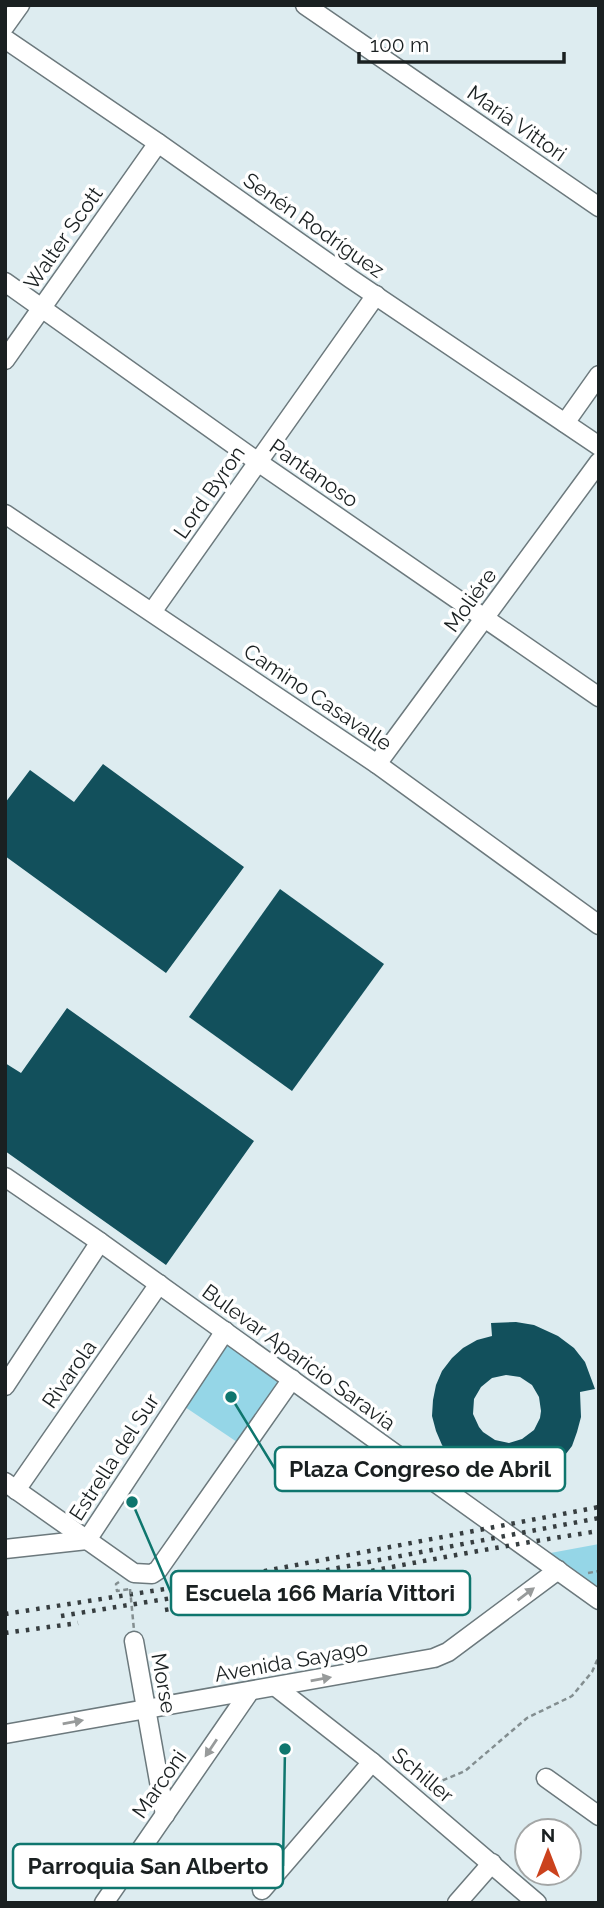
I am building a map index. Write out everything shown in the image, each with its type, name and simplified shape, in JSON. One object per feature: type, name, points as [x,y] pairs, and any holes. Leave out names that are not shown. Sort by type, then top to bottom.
[{"type":"street","points":[[5,26],[20,5]]},
{"type":"street","name":"María Vittori","points":[[305,5],[599,207]]},
{"type":"street","name":"Senén Rodríguez","points":[[5,39],[599,446]]},
{"type":"street","name":"Walter Scott","points":[[5,360],[158,143]]},
{"type":"street","name":"Pantanoso","points":[[5,282],[258,462],[599,698]]},
{"type":"street","name":"Lord Byron","points":[[152,612],[376,295]]},
{"type":"street","points":[[565,423],[599,375]]},
{"type":"street","name":"Moliére","points":[[377,764],[599,462]]},
{"type":"street","name":"Camino Casavalle","points":[[5,514],[377,764],[599,925]]},
{"type":"street","name":"Bulevar Aparicio Saravia","points":[[5,1177],[225,1331],[506,1535],[595,1594]]},
{"type":"street","points":[[5,1386],[100,1242]]},
{"type":"street","name":"Rivarola","points":[[11,1486],[159,1284]]},
{"type":"street","name":"Estrella del Sur","points":[[5,1549],[87,1540],[225,1331]]},
{"type":"street","points":[[11,1486],[134,1573],[152,1574],[158,1570],[292,1379]]},
{"type":"street","name":"Avenida Sayago","points":[[5,1734],[434,1658],[448,1652],[558,1570]]},
{"type":"street","name":"Morse","points":[[134,1635],[165,1815]]},
{"type":"street","name":"Schiller","points":[[276,1686],[372,1762],[537,1903]]},
{"type":"street","name":"Marconi","points":[[104,1903],[250,1692]]},
{"type":"street","points":[[262,1890],[372,1762]]},
{"type":"street","points":[[546,1779],[599,1816]]},
{"type":"street","points":[[457,1903],[492,1863]]},
{"type":"path","points":[[117,1591],[130,1589],[134,1635]]},
{"type":"path","points":[[412,1796],[423,1788],[465,1771],[527,1718],[572,1696],[592,1672],[599,1656]]},
{"type":"shaded area","points":[[225,1344],[282,1383],[240,1444],[182,1405]]},
{"type":"shaded area","points":[[599,1544],[599,1585],[594,1586],[545,1554]]},
{"type":"building","points":[[103,764],[244,867],[166,973],[5,856],[5,803],[30,770],[74,802]]},
{"type":"building","points":[[280,889],[384,964],[292,1091],[189,1017]]},
{"type":"building","points":[[67,1008],[254,1141],[166,1265],[5,1151],[5,1063],[21,1073]]},
{"type":"building","points":[[516,1322],[534,1325],[558,1336],[574,1348],[585,1362],[595,1389],[580,1392],[581,1417],[577,1432],[572,1446],[562,1459],[537,1477],[522,1482],[491,1481],[462,1469],[442,1445],[432,1416],[436,1385],[442,1371],[463,1348],[492,1336],[491,1323]],"holes":[[[506,1375],[520,1377],[532,1385],[539,1397],[540,1418],[534,1430],[522,1439],[509,1443],[495,1440],[479,1427],[473,1414],[474,1399],[481,1387],[492,1378]]]},
{"type":"railway","points":[[5,1614],[197,1584],[599,1507]]},
{"type":"railway","points":[[254,1584],[599,1518]]},
{"type":"railway","points":[[165,1610],[599,1531]]},
{"type":"railway","points":[[61,1616],[178,1597]]},
{"type":"railway","points":[[5,1633],[78,1623]]},
{"type":"place","name":"Plaza Congreso de Abril","points":[[231,1397]]},
{"type":"place","name":"Escuela 166 María Vittori","points":[[132,1502]]},
{"type":"place","name":"Parroquia San Alberto","points":[[285,1749]]}]
